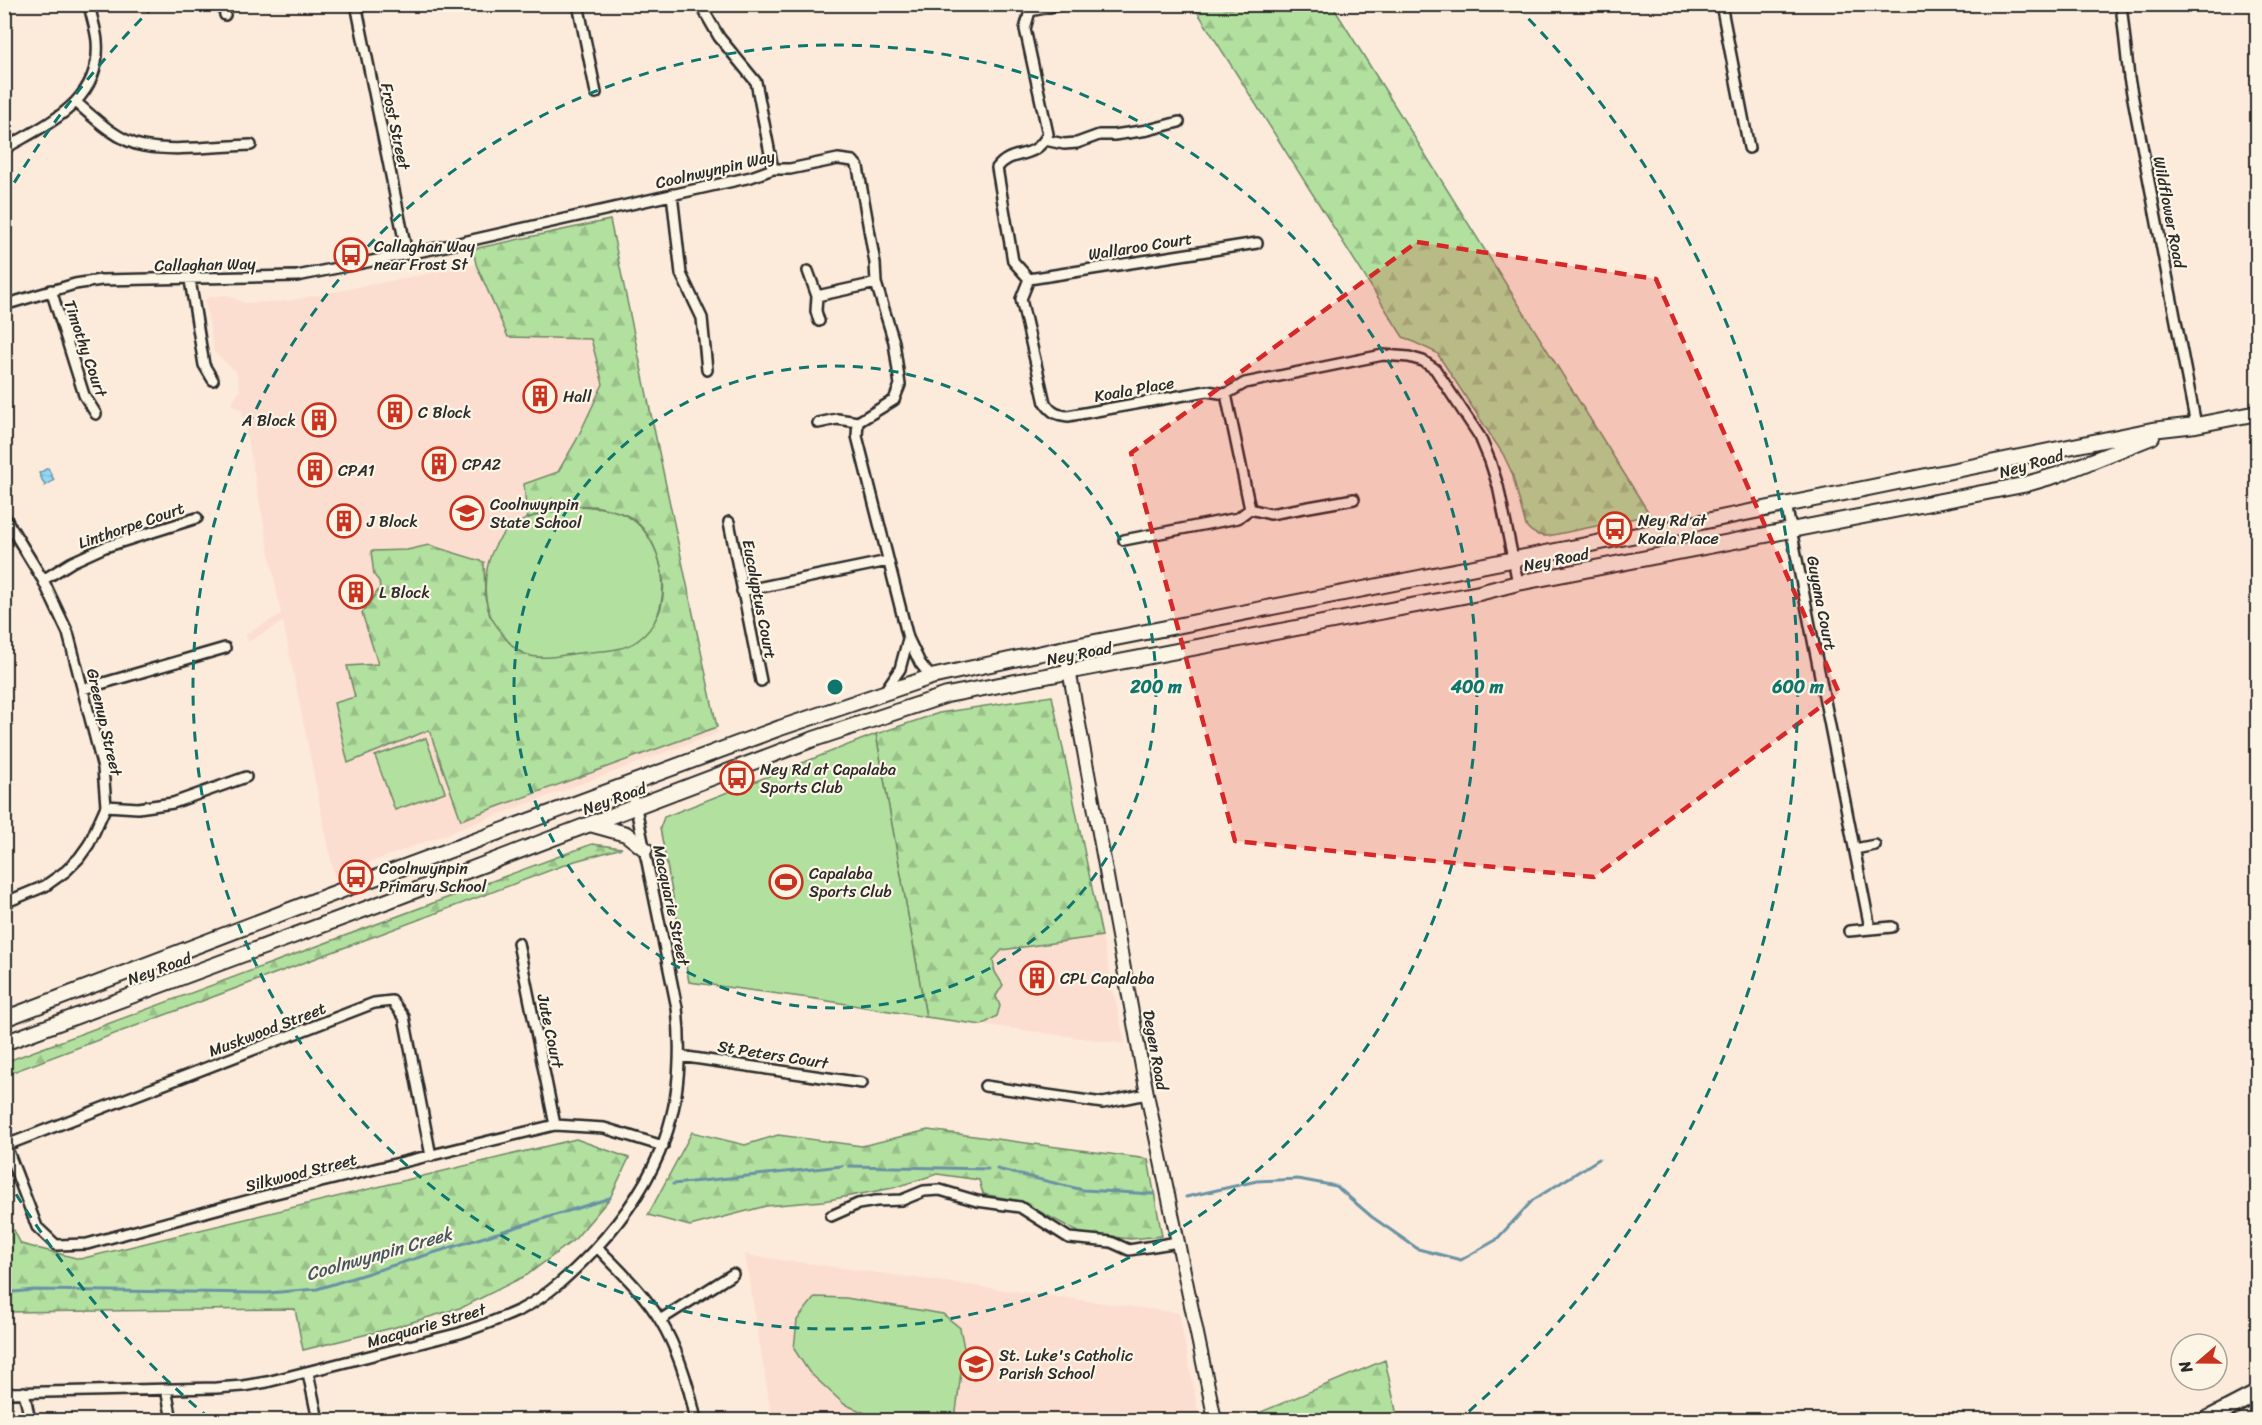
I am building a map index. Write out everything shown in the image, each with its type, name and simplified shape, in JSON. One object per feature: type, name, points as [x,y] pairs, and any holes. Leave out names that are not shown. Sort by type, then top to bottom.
[{"type":"main road","name":"Ney Road","points":[[4,1043],[636,808],[811,740],[936,699],[2024,485],[2057,475],[2148,438],[2196,425],[2258,413]]},
{"type":"main road","name":"Ney Road","points":[[4,1019],[354,886],[885,691],[931,677],[1065,648],[1513,560],[2152,430],[2196,425]]},
{"type":"main road","points":[[590,824],[626,834],[645,849]]},
{"type":"main road","points":[[2206,1420],[2258,1393]]},
{"type":"street","points":[[4,149],[67,111],[77,103],[90,83],[97,61],[97,40],[89,4]]},
{"type":"street","points":[[223,4],[225,15]]},
{"type":"street","name":"Frost Street","points":[[356,4],[407,254]]},
{"type":"street","points":[[578,4],[596,93]]},
{"type":"street","points":[[700,4],[719,37],[756,82],[773,169]]},
{"type":"street","points":[[1029,279],[1013,261],[997,168],[1004,159],[1032,152],[1042,146],[1048,134],[1025,28],[1028,8],[1065,4]]},
{"type":"street","points":[[1721,4],[1749,148]]},
{"type":"street","name":"Wildflower Road","points":[[2121,4],[2129,78],[2196,425]]},
{"type":"street","points":[[77,103],[119,136],[141,146],[165,148],[251,145]]},
{"type":"street","points":[[1045,140],[1064,144],[1077,143],[1099,135],[1148,130],[1179,122]]},
{"type":"street","name":"Coolnwynpin Way","points":[[407,254],[751,177],[773,169],[790,169],[838,159],[853,161],[858,167],[875,263],[876,283],[894,342],[900,385],[894,400],[858,422]]},
{"type":"street","points":[[672,194],[681,274],[702,318],[707,370]]},
{"type":"street","name":"Wallaroo Court","points":[[1029,279],[1257,243]]},
{"type":"street","name":"Callaghan Way","points":[[4,305],[51,290],[101,280],[190,280],[297,276],[407,254]]},
{"type":"street","points":[[808,271],[817,296],[816,311],[819,321]]},
{"type":"street","name":"Koala Place","points":[[1029,279],[1022,299],[1045,403],[1051,411],[1058,415],[1068,416],[1207,391],[1226,394],[1245,383],[1383,355],[1396,354],[1423,360],[1435,369],[1480,437],[1498,486],[1518,583]]},
{"type":"street","points":[[190,280],[204,365],[213,380]]},
{"type":"street","points":[[817,296],[876,283]]},
{"type":"street","name":"Timothy Court","points":[[51,290],[84,395],[96,414]]},
{"type":"street","points":[[1226,394],[1250,509]]},
{"type":"street","points":[[818,423],[837,419],[858,422],[857,436],[908,638],[920,663],[931,677]]},
{"type":"street","points":[[1250,509],[1270,514],[1354,499]]},
{"type":"street","name":"Guyana Court","points":[[1786,504],[1870,928]]},
{"type":"street","points":[[1124,540],[1238,518],[1250,509]]},
{"type":"street","name":"Greenup Street","points":[[4,516],[43,580],[68,633],[103,768],[105,806],[88,844],[79,858],[66,871],[32,892],[4,903]]},
{"type":"street","name":"Linthorpe Court","points":[[43,580],[72,562],[105,547],[197,518]]},
{"type":"street","name":"Eucalyptus Court","points":[[729,522],[761,681]]},
{"type":"street","points":[[742,591],[888,561]]},
{"type":"street","points":[[885,691],[900,669],[908,638]]},
{"type":"street","points":[[83,689],[225,648]]},
{"type":"street","name":"Degen Road","points":[[1065,648],[1147,1094],[1215,1420]]},
{"type":"street","points":[[105,806],[138,808],[172,803],[246,777]]},
{"type":"street","name":"Macquarie Street","points":[[4,1393],[243,1386],[308,1373],[490,1323],[521,1309],[550,1291],[574,1271],[622,1220],[652,1172],[663,1146],[673,1111],[680,1056],[677,1008],[636,808],[628,786]]},
{"type":"street","points":[[1855,849],[1875,845]]},
{"type":"street","points":[[1849,932],[1893,927]]},
{"type":"street","name":"Jute Court","points":[[518,944],[555,1125]]},
{"type":"street","name":"Muskwood Street","points":[[5,1146],[374,1003],[392,1001],[404,1017],[431,1156]]},
{"type":"street","name":"St Peters Court","points":[[680,1056],[862,1083]]},
{"type":"street","points":[[985,1086],[1103,1103],[1147,1094]]},
{"type":"street","name":"Silkwood Street","points":[[5,1146],[37,1227],[56,1245],[87,1244],[272,1194],[555,1125],[604,1128],[663,1146]]},
{"type":"street","points":[[831,1216],[858,1204],[876,1200],[902,1200],[924,1191],[940,1190],[977,1201],[1020,1207],[1069,1238],[1110,1242],[1129,1250],[1178,1242]]},
{"type":"street","points":[[597,1246],[632,1283],[660,1320],[678,1357],[696,1420]]},
{"type":"street","points":[[660,1320],[733,1274]]},
{"type":"street","points":[[308,1373],[318,1420]]},
{"type":"street","points":[[166,1389],[172,1420]]},
{"type":"street","points":[[24,1392],[30,1420]]},
{"type":"highlighted area","points":[[1417,242],[1656,279],[1839,693],[1594,877],[1235,841],[1131,453]]},
{"type":"shaded area","name":"Coolnwynpin State School","points":[[610,220],[718,733],[334,876],[283,622],[248,642],[246,634],[281,614],[242,411],[231,404],[240,390],[236,372],[214,352],[205,300],[208,297],[227,295],[245,303],[287,301],[476,264],[473,249]]},
{"type":"shaded area","points":[[912,936],[1102,936],[1125,1044],[926,1017]]},
{"type":"shaded area","name":"St. Luke's Catholic Parish School","points":[[745,1255],[1179,1313],[1200,1420],[782,1420],[771,1414]]},
{"type":"green space","points":[[1193,5],[1332,5],[1650,515],[1548,536],[1536,534],[1526,526],[1512,473],[1503,454],[1437,353],[1403,337]]},
{"type":"green space","points":[[610,220],[717,727],[461,820],[429,730],[348,763],[334,703],[355,697],[347,666],[378,664],[362,613],[380,588],[379,581],[374,575],[371,551],[407,550],[429,545],[484,562],[485,597],[490,616],[637,641],[657,617],[663,596],[662,570],[647,534],[630,517],[594,506],[585,506],[565,508],[527,518],[524,484],[558,472],[576,441],[603,384],[591,339],[508,337],[476,264],[473,249]]},
{"type":"green space","points":[[577,506],[618,512],[643,529],[659,560],[662,597],[658,614],[650,629],[631,645],[552,657],[531,656],[512,645],[491,617],[486,592],[490,557],[501,537],[516,524],[541,514]]},
{"type":"green space","points":[[1052,696],[1102,936],[1002,950],[993,960],[995,972],[1003,985],[996,996],[1000,1006],[997,1016],[982,1025],[926,1017],[876,734],[939,713]]},
{"type":"green space","name":"Capalaba Sports Club","points":[[876,734],[926,1017],[689,982],[660,828],[664,817]]},
{"type":"green space","points":[[426,738],[445,792],[395,810],[375,756]]},
{"type":"green space","points":[[592,844],[622,848],[575,861],[5,1075],[5,1062]]},
{"type":"green space","points":[[928,1130],[1148,1159],[1162,1236],[1130,1239],[1080,1233],[1020,1201],[983,1194],[979,1180],[937,1174],[893,1188],[823,1201],[766,1206],[690,1226],[648,1215],[692,1132],[745,1145],[778,1135],[862,1146]]},
{"type":"green space","points":[[576,1139],[629,1158],[610,1198],[575,1239],[527,1275],[463,1307],[392,1328],[303,1350],[295,1309],[5,1312],[5,1232],[14,1230],[21,1244],[80,1259]]},
{"type":"green space","points":[[815,1297],[846,1298],[943,1314],[960,1328],[964,1348],[955,1420],[881,1420],[844,1404],[809,1372],[794,1349],[797,1320]]},
{"type":"green space","points":[[1385,1360],[1398,1420],[1242,1420]]},
{"type":"water","points":[[48,468],[54,480],[45,486],[39,473]]},
{"type":"waterway","name":"Coolnwynpin Creek","points":[[1186,1197],[1257,1181],[1298,1179],[1336,1186],[1372,1217],[1418,1249],[1461,1260],[1496,1240],[1533,1200],[1599,1159]]},
{"type":"waterway","name":"Coolnwynpin Creek","points":[[673,1184],[842,1166]]},
{"type":"waterway","name":"Coolnwynpin Creek","points":[[849,1166],[988,1169]]},
{"type":"waterway","name":"Coolnwynpin Creek","points":[[997,1169],[1083,1190],[1154,1194]]},
{"type":"waterway","name":"Coolnwynpin Creek","points":[[4,1293],[34,1290],[267,1293],[317,1289],[610,1198]]},
{"type":"place","name":"Callaghan Way near Frost St","points":[[351,255]]},
{"type":"place","name":"Hall","points":[[540,396]]},
{"type":"place","name":"C Block","points":[[395,412]]},
{"type":"place","name":"A Block","points":[[319,420]]},
{"type":"place","name":"CPA2","points":[[439,464]]},
{"type":"place","name":"CPA1","points":[[315,470]]},
{"type":"place","name":"Coolnwynpin State School","points":[[467,513]]},
{"type":"place","name":"J Block","points":[[344,521]]},
{"type":"place","name":"Ney Rd at Koala Place","points":[[1615,529]]},
{"type":"place","name":"L Block","points":[[356,592]]},
{"type":"place","name":"Ney Rd at Capalaba Sports Club","points":[[737,778]]},
{"type":"place","name":"Coolnwynpin Primary School","points":[[356,877]]},
{"type":"place","name":"Capalaba Sports Club","points":[[786,882]]},
{"type":"place","name":"CPL Capalaba","points":[[1037,978]]},
{"type":"place","name":"St. Luke's Catholic Parish School","points":[[976,1364]]}]
